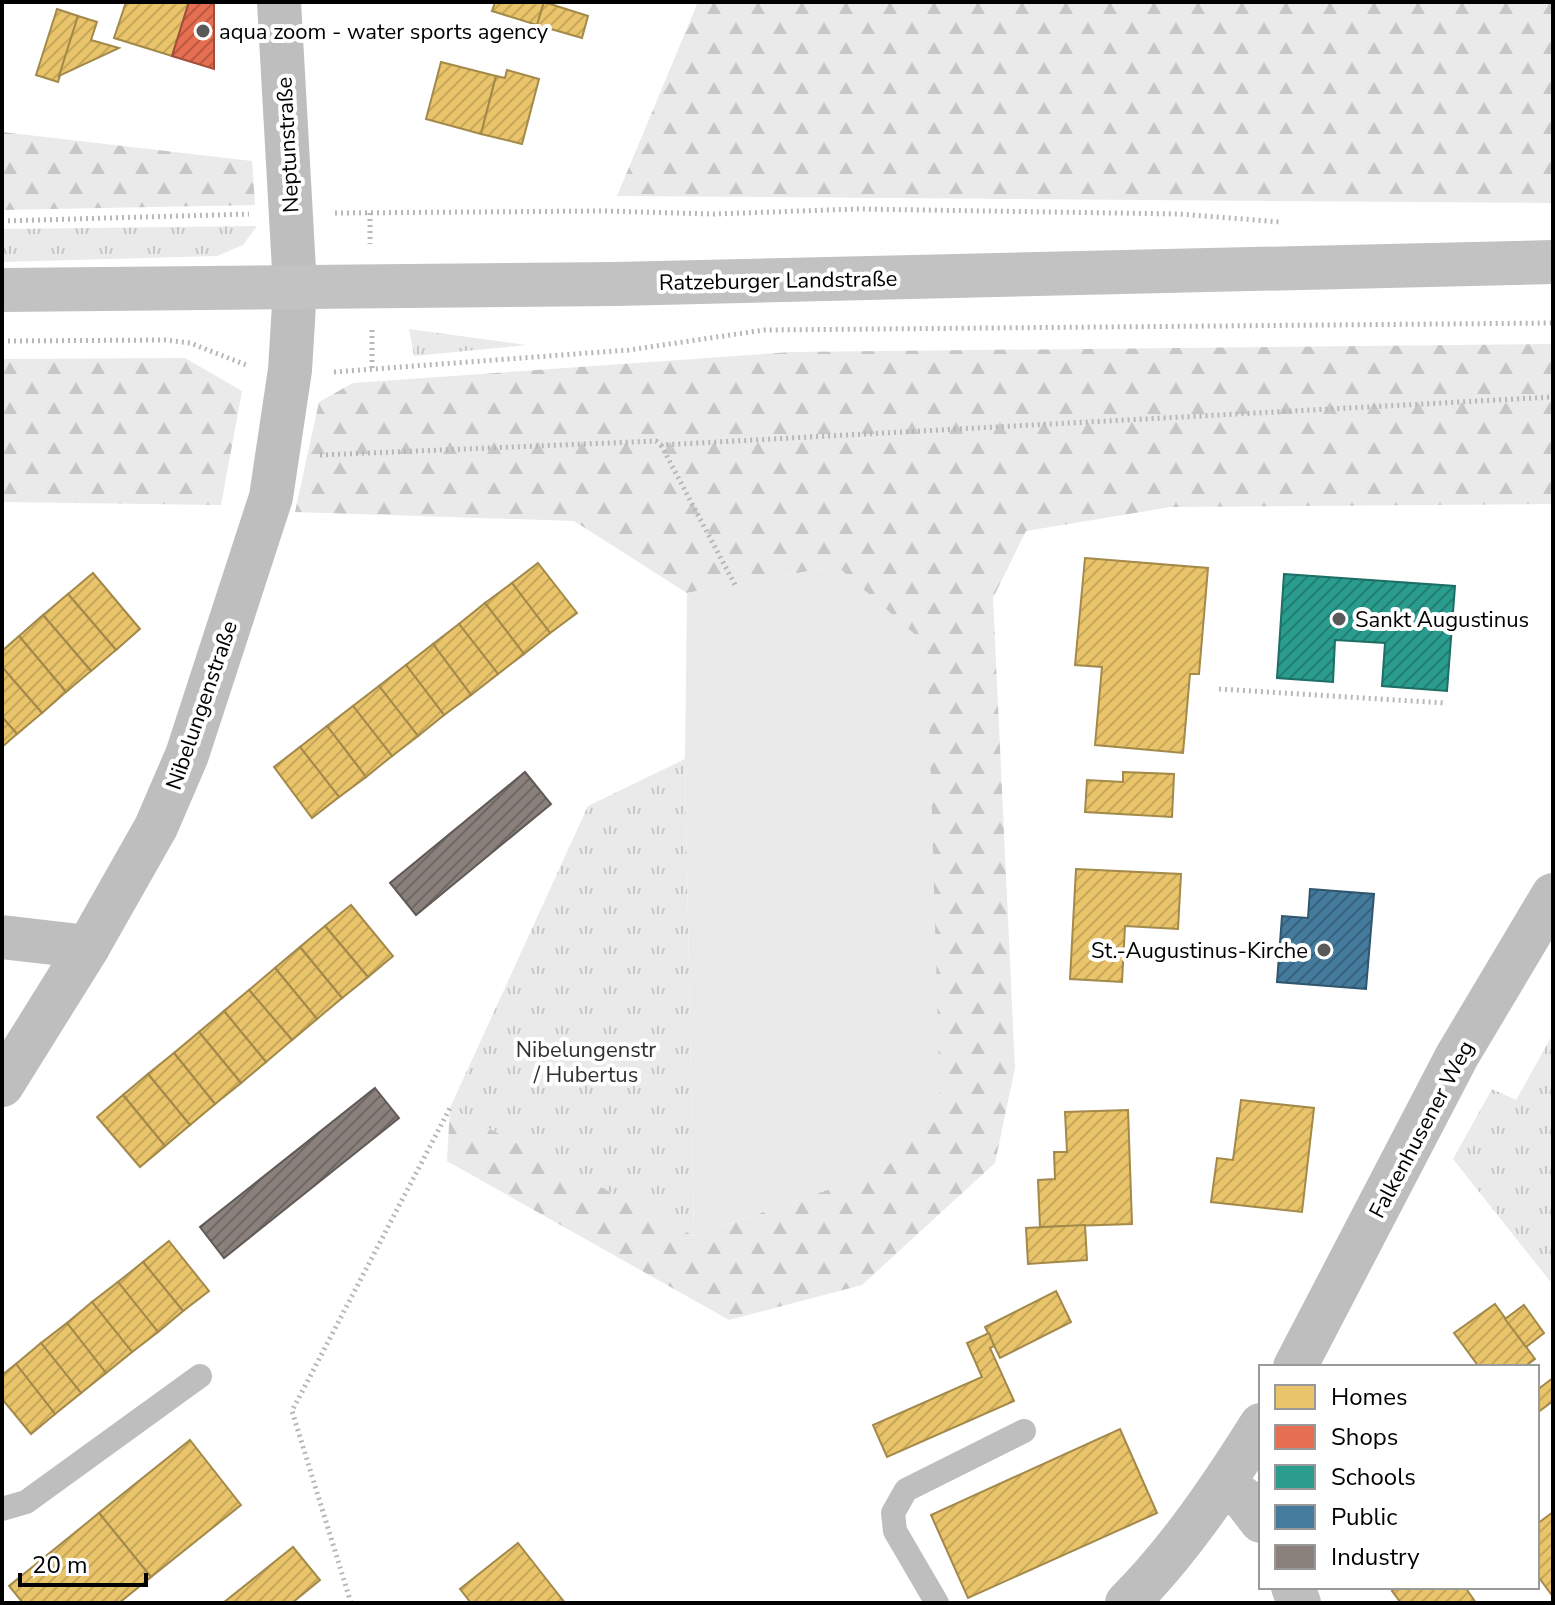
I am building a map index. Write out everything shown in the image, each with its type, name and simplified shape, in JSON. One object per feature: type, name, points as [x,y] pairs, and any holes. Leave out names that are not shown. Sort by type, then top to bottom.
[{"type":"main road","name":"Ratzeburger Landstraße","points":[[2,290],[295,288],[1553,262]]},
{"type":"street","name":"Neptunstraße","points":[[279,2],[295,288]]},
{"type":"street","name":"Nibelungenstraße","points":[[2,1085],[88,947],[156,827],[187,755],[271,497],[290,370],[295,288]]},
{"type":"street","name":"Falkenhusener Weg","points":[[1296,1365],[1457,1056],[1553,895]]},
{"type":"street","points":[[2,937],[88,947]]},
{"type":"street","points":[[1127,1603],[1148,1582],[1223,1484],[1259,1428]]},
{"type":"street","points":[[1223,1484],[1245,1500],[1259,1518]]},
{"type":"lane","points":[[2,1509],[26,1502],[200,1376]]},
{"type":"lane","points":[[937,1603],[895,1531],[893,1513],[906,1490],[1024,1431]]},
{"type":"path","points":[[605,211],[713,214],[858,209],[1058,212],[1286,222]]},
{"type":"path","points":[[2,341],[165,340],[190,343],[257,369],[391,370],[629,350],[779,329],[1553,323]]},
{"type":"path","points":[[661,445],[1553,397]]},
{"type":"path","points":[[279,457],[656,441],[661,445],[735,585]]},
{"type":"path","points":[[1219,689],[1445,703]]},
{"type":"path","points":[[351,1603],[292,1411],[450,1108]]},
{"type":"green space","points":[[698,2],[1553,2],[1553,203],[617,196]]},
{"type":"green space","points":[[2,132],[252,161],[255,205],[2,210]]},
{"type":"green space","points":[[257,226],[243,245],[217,256],[2,262],[2,229]]},
{"type":"green space","points":[[409,329],[527,345],[414,356]]},
{"type":"green space","points":[[1553,344],[1553,504],[1171,507],[1026,531],[993,598],[1015,1068],[995,1163],[862,1285],[729,1320],[447,1161],[450,1108],[694,1236],[885,1170],[837,566],[687,593],[574,521],[295,512],[319,402],[353,383],[792,352]]},
{"type":"green space","points":[[185,358],[242,391],[221,505],[2,502],[2,359]]},
{"type":"green space","points":[[837,566],[927,645],[940,1099],[885,1170],[694,1236],[685,759],[687,593]]},
{"type":"green space","name":"Nibelungenstr / Hubertus","points":[[685,759],[694,1236],[450,1108],[588,806]]},
{"type":"green space","points":[[1553,1034],[1553,1285],[1453,1159],[1492,1089],[1516,1100]]},
{"type":"building: Homes","points":[[126,2],[189,2],[172,56],[114,38]]},
{"type":"building: Homes","points":[[495,2],[544,2],[537,25],[492,11]]},
{"type":"building: Homes","points":[[544,2],[588,16],[582,38],[537,25]]},
{"type":"building: Homes","points":[[57,9],[78,16],[58,82],[36,75]]},
{"type":"building: Homes","points":[[78,16],[97,22],[91,40],[119,48],[59,76]]},
{"type":"building: Homes","points":[[441,62],[496,76],[481,134],[426,119]]},
{"type":"building: Homes","points":[[507,70],[539,79],[522,144],[481,134],[496,76],[505,78]]},
{"type":"building: Homes","points":[[1085,558],[1208,568],[1199,674],[1190,674],[1183,753],[1095,745],[1102,667],[1075,665]]},
{"type":"building: Homes","points":[[538,563],[577,613],[550,633],[512,583]]},
{"type":"building: Homes","points":[[93,573],[140,629],[116,650],[68,594]]},
{"type":"building: Homes","points":[[512,583],[550,633],[524,654],[485,603]]},
{"type":"building: Homes","points":[[68,594],[116,650],[91,671],[43,615]]},
{"type":"building: Homes","points":[[485,603],[524,654],[498,674],[459,624]]},
{"type":"building: Homes","points":[[43,615],[91,671],[66,692],[19,636]]},
{"type":"building: Homes","points":[[459,624],[498,674],[471,695],[433,644]]},
{"type":"building: Homes","points":[[19,636],[66,692],[42,713],[2,667],[2,651]]},
{"type":"building: Homes","points":[[433,644],[471,695],[444,715],[406,665]]},
{"type":"building: Homes","points":[[406,665],[444,715],[418,736],[379,686]]},
{"type":"building: Homes","points":[[2,667],[42,713],[17,734],[2,717]]},
{"type":"building: Homes","points":[[379,686],[418,736],[392,756],[353,706]]},
{"type":"building: Homes","points":[[353,706],[392,756],[366,777],[327,726]]},
{"type":"building: Homes","points":[[2,717],[17,734],[2,747]]},
{"type":"building: Homes","points":[[327,726],[366,777],[339,797],[300,747]]},
{"type":"building: Homes","points":[[300,747],[339,797],[312,818],[274,767]]},
{"type":"building: Homes","points":[[1123,772],[1174,774],[1172,817],[1085,812],[1087,780],[1123,782]]},
{"type":"building: Homes","points":[[1076,869],[1181,874],[1178,929],[1125,926],[1122,982],[1070,979]]},
{"type":"building: Homes","points":[[351,905],[393,956],[368,977],[325,926]]},
{"type":"building: Homes","points":[[325,926],[368,977],[342,998],[300,947]]},
{"type":"building: Homes","points":[[300,947],[342,998],[317,1019],[275,968]]},
{"type":"building: Homes","points":[[275,968],[317,1019],[292,1040],[249,990]]},
{"type":"building: Homes","points":[[249,990],[292,1040],[266,1062],[224,1011]]},
{"type":"building: Homes","points":[[224,1011],[266,1062],[241,1083],[199,1032]]},
{"type":"building: Homes","points":[[199,1032],[241,1083],[215,1104],[174,1053]]},
{"type":"building: Homes","points":[[174,1053],[215,1104],[190,1125],[148,1074]]},
{"type":"building: Homes","points":[[148,1074],[190,1125],[165,1146],[123,1095]]},
{"type":"building: Homes","points":[[123,1095],[165,1146],[140,1167],[97,1117]]},
{"type":"building: Homes","points":[[1241,1100],[1314,1108],[1302,1212],[1211,1202],[1217,1158],[1233,1160]]},
{"type":"building: Homes","points":[[1128,1110],[1132,1224],[1040,1227],[1038,1180],[1055,1179],[1054,1152],[1067,1152],[1065,1112]]},
{"type":"building: Homes","points":[[1085,1225],[1087,1260],[1028,1264],[1026,1228]]},
{"type":"building: Homes","points":[[169,1241],[209,1291],[183,1311],[143,1262]]},
{"type":"building: Homes","points":[[143,1262],[183,1311],[158,1332],[118,1282]]},
{"type":"building: Homes","points":[[118,1282],[158,1332],[132,1352],[92,1302]]},
{"type":"building: Homes","points":[[1056,1291],[1071,1322],[1000,1358],[985,1327]]},
{"type":"building: Homes","points":[[92,1302],[132,1352],[106,1373],[67,1323]]},
{"type":"building: Homes","points":[[1495,1304],[1535,1359],[1527,1365],[1478,1365],[1454,1333]]},
{"type":"building: Homes","points":[[1524,1305],[1544,1333],[1526,1347],[1505,1319]]},
{"type":"building: Homes","points":[[67,1323],[106,1373],[81,1393],[41,1343]]},
{"type":"building: Homes","points":[[989,1333],[994,1346],[990,1348],[1014,1401],[887,1457],[873,1425],[982,1377],[967,1343]]},
{"type":"building: Homes","points":[[41,1343],[81,1393],[55,1414],[16,1364]]},
{"type":"building: Homes","points":[[16,1364],[55,1414],[31,1434],[2,1399],[2,1375]]},
{"type":"building: Homes","points":[[1553,1378],[1553,1401],[1539,1412],[1539,1388]]},
{"type":"building: Homes","points":[[1120,1429],[1157,1513],[968,1598],[931,1515]]},
{"type":"building: Homes","points":[[190,1440],[241,1505],[151,1577],[99,1513]]},
{"type":"building: Homes","points":[[1553,1512],[1551,1594],[1539,1578],[1539,1522]]},
{"type":"building: Homes","points":[[99,1513],[151,1577],[119,1603],[23,1603],[9,1586]]},
{"type":"building: Homes","points":[[518,1543],[565,1603],[471,1603],[460,1589]]},
{"type":"building: Homes","points":[[293,1547],[320,1580],[292,1603],[223,1603]]},
{"type":"building: Homes","points":[[1466,1589],[1476,1603],[1401,1603],[1392,1591]]},
{"type":"building: Shops","points":[[189,2],[214,2],[214,69],[172,56]]},
{"type":"building: Schools","points":[[1284,574],[1455,586],[1447,691],[1382,686],[1385,643],[1335,640],[1333,682],[1277,678]]},
{"type":"building: Public","name":"St.-Augustinus-Kirche","points":[[1310,889],[1374,894],[1366,989],[1277,982],[1282,916],[1308,918]]},
{"type":"building: Industry","points":[[525,772],[551,804],[416,915],[390,883]]},
{"type":"building: Industry","points":[[375,1088],[399,1118],[224,1258],[200,1227]]},
{"type":"place","name":"aqua zoom - water sports agency","points":[[203,31]]},
{"type":"place","name":"Sankt Augustinus","points":[[1339,619]]},
{"type":"place","name":"St.-Augustinus-Kirche","points":[[1324,950]]}]
